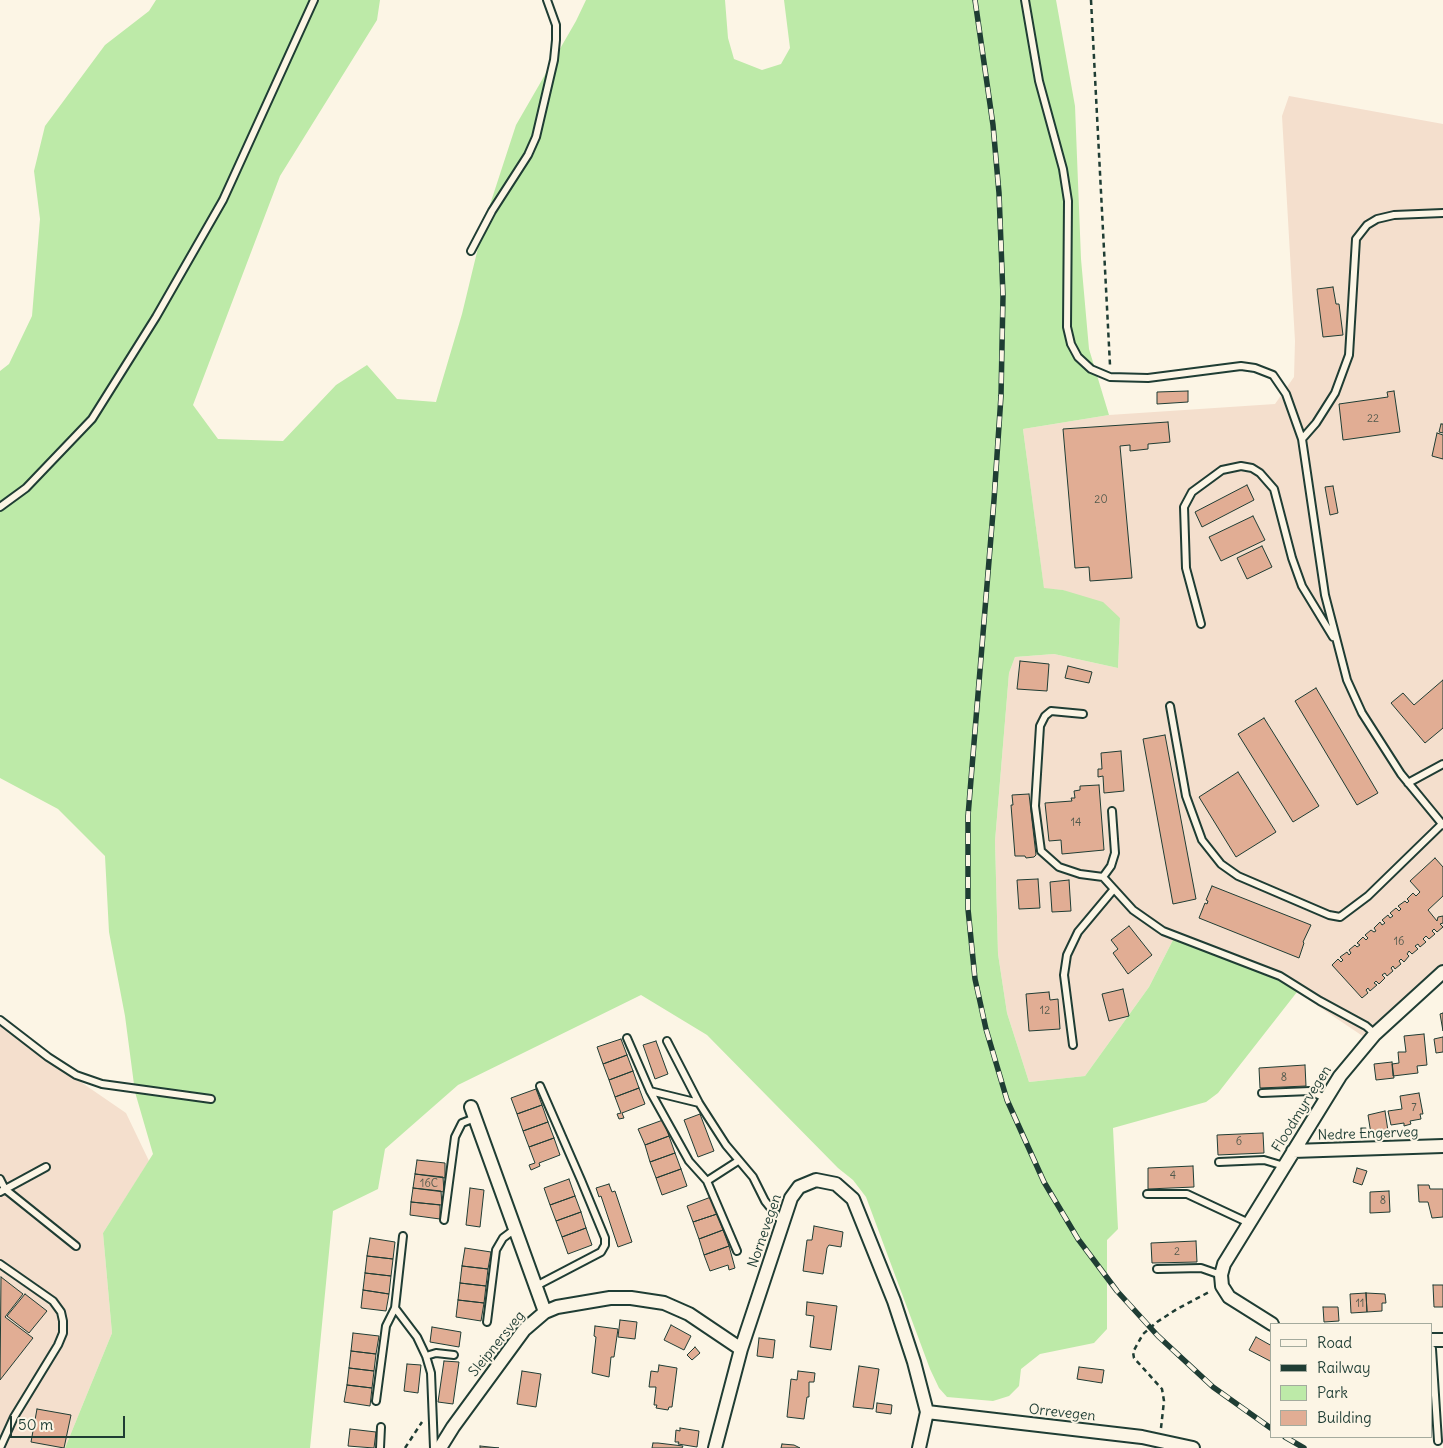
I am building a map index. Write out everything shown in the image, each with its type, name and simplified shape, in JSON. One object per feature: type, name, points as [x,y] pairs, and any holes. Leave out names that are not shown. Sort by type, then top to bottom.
[{"type":"street","name":"Floodmyrvegen","points":[[1222,1281],[1224,1264],[1325,1098],[1354,1058],[1375,1034],[1443,972]]},
{"type":"street","points":[[473,1113],[545,1312]]},
{"type":"street","name":"Nedre Engerveg","points":[[1293,1151],[1443,1146]]},
{"type":"street","name":"Nornevegen","points":[[715,1448],[741,1349],[791,1198],[798,1187],[816,1180],[836,1184],[853,1199],[894,1301],[914,1362],[927,1412]]},
{"type":"street","points":[[1222,1281],[1229,1297],[1270,1323]]},
{"type":"street","name":"Sleipnersveg","points":[[440,1448],[516,1339],[545,1312],[580,1302],[610,1298],[650,1300],[676,1307],[689,1314],[741,1349]]},
{"type":"street","points":[[919,1448],[927,1412]]},
{"type":"street","name":"Orrevegen","points":[[927,1412],[1159,1440],[1193,1448]]},
{"type":"lane","points":[[0,507],[26,488],[92,419],[156,317],[223,200],[314,0]]},
{"type":"lane","points":[[471,251],[492,211],[528,155],[536,137],[554,60],[556,40],[556,25],[547,0]]},
{"type":"lane","points":[[1025,0],[1039,81],[1063,169],[1068,201],[1067,327],[1070,344],[1078,357],[1092,369],[1110,377],[1148,378],[1241,366],[1255,368],[1273,376],[1286,394],[1302,439],[1325,595],[1347,680],[1362,712],[1408,783],[1443,824],[1361,901],[1340,917],[1330,915],[1252,882],[1229,870],[1207,849],[1202,840],[1186,796],[1170,706]]},
{"type":"lane","points":[[1302,439],[1316,423],[1335,393],[1349,355],[1356,239],[1366,225],[1377,219],[1394,215],[1443,213]]},
{"type":"lane","points":[[1201,624],[1186,568],[1184,507],[1192,492],[1222,470],[1242,466],[1260,473],[1274,489],[1292,558],[1302,586],[1336,643]]},
{"type":"lane","points":[[1083,714],[1051,711],[1045,716],[1040,726],[1035,806],[1041,851],[1050,861],[1059,867],[1080,874],[1103,877],[1132,910],[1163,931],[1280,976],[1320,1002],[1366,1026],[1375,1034]]},
{"type":"lane","points":[[1408,783],[1443,764]]},
{"type":"lane","points":[[1103,877],[1111,866],[1115,853],[1112,811]]},
{"type":"lane","points":[[1073,1045],[1064,975],[1067,955],[1078,932],[1114,889]]},
{"type":"lane","points":[[0,1020],[48,1057],[76,1075],[102,1084],[211,1099]]},
{"type":"lane","points":[[627,1038],[650,1091],[689,1161],[707,1181],[736,1251]]},
{"type":"lane","points":[[668,1041],[699,1103],[738,1161],[753,1177],[765,1201],[782,1222]]},
{"type":"lane","points":[[536,1286],[601,1252],[605,1245],[605,1238],[582,1180],[540,1086]]},
{"type":"lane","points":[[650,1091],[699,1103]]},
{"type":"lane","points":[[1262,1093],[1310,1091],[1325,1098]]},
{"type":"lane","points":[[444,1220],[456,1137],[462,1123],[473,1113]]},
{"type":"lane","points":[[1219,1162],[1264,1160],[1284,1166]]},
{"type":"lane","points":[[707,1181],[738,1161]]},
{"type":"lane","points":[[2,1191],[46,1167]]},
{"type":"lane","points":[[0,1179],[2,1191],[76,1246]]},
{"type":"lane","points":[[1147,1194],[1187,1194],[1249,1223]]},
{"type":"lane","points":[[487,1322],[496,1250],[503,1238],[516,1228]]},
{"type":"lane","points":[[376,1401],[386,1326],[395,1308],[403,1236]]},
{"type":"lane","points":[[0,1264],[52,1301],[61,1312],[63,1333],[58,1345],[14,1417],[0,1448]]},
{"type":"lane","points":[[1157,1269],[1201,1268],[1222,1281]]},
{"type":"lane","points":[[395,1308],[418,1337],[426,1356],[430,1373],[434,1448]]},
{"type":"lane","points":[[426,1356],[436,1353],[454,1355]]},
{"type":"lane","points":[[1433,1364],[1438,1440]]},
{"type":"lane","points":[[380,1448],[381,1427]]},
{"type":"path","points":[[1091,0],[1110,377]]},
{"type":"path","points":[[1159,1440],[1164,1401],[1162,1389],[1138,1364],[1133,1352],[1143,1334],[1158,1322],[1222,1281]]},
{"type":"path","points":[[405,1448],[432,1403]]},
{"type":"shaded area","points":[[1289,96],[1443,124],[1443,978],[1373,1043],[1266,971],[1173,940],[1149,987],[1085,1076],[1029,1082],[1007,1013],[998,954],[995,841],[1009,673],[1015,657],[1054,654],[1118,668],[1120,618],[1063,590],[1044,589],[1023,429],[1109,415],[1275,404],[1294,377],[1295,341],[1282,116]]},
{"type":"shaded area","points":[[0,1023],[24,1043],[126,1113],[149,1161],[103,1233],[112,1333],[65,1448],[0,1448]]},
{"type":"green space","points":[[156,0],[380,0],[377,20],[280,176],[193,405],[218,439],[283,441],[336,385],[367,365],[397,399],[436,402],[462,314],[484,223],[516,125],[576,21],[586,0],[725,0],[728,38],[734,59],[762,70],[781,64],[790,48],[784,0],[1056,0],[1075,106],[1081,259],[1089,349],[1109,415],[1023,429],[1044,588],[1063,590],[1103,602],[1120,618],[1118,668],[1054,654],[1015,657],[1009,673],[995,841],[998,954],[1007,1013],[1029,1082],[1085,1076],[1149,987],[1173,940],[1266,971],[1297,992],[1218,1093],[1206,1102],[1113,1128],[1118,1229],[1107,1240],[1107,1329],[1094,1343],[1040,1354],[1021,1369],[1019,1386],[1009,1396],[993,1401],[947,1397],[939,1388],[930,1369],[866,1197],[853,1180],[838,1168],[707,1035],[641,995],[458,1085],[385,1149],[378,1189],[333,1211],[310,1448],[65,1448],[112,1333],[103,1233],[153,1154],[135,1092],[125,1016],[109,932],[105,856],[58,809],[0,778],[0,371],[9,364],[32,316],[40,219],[34,171],[45,126],[105,45],[149,11]]},
{"type":"building","points":[[1333,287],[1336,304],[1339,304],[1343,335],[1323,337],[1317,289]]},
{"type":"building","points":[[1188,391],[1188,402],[1157,404],[1157,392]]},
{"type":"building","points":[[1394,391],[1400,432],[1343,440],[1339,404],[1388,397],[1387,392]]},
{"type":"building","points":[[1168,422],[1170,442],[1148,444],[1148,449],[1130,451],[1130,445],[1120,446],[1132,578],[1090,581],[1089,567],[1075,568],[1063,429]]},
{"type":"building","points":[[1441,424],[1443,424],[1443,433],[1439,432]]},
{"type":"building","points":[[1437,433],[1443,435],[1443,459],[1432,456]]},
{"type":"building","points":[[1247,485],[1254,500],[1202,527],[1195,512]]},
{"type":"building","points":[[1333,486],[1338,513],[1330,515],[1325,487]]},
{"type":"building","points":[[1253,516],[1265,540],[1221,561],[1209,537]]},
{"type":"building","points":[[1262,546],[1272,567],[1247,579],[1237,558]]},
{"type":"building","points":[[1020,661],[1049,664],[1047,691],[1017,689]]},
{"type":"building","points":[[1068,666],[1092,672],[1089,683],[1065,678]]},
{"type":"building","points":[[1443,680],[1443,728],[1425,743],[1391,703],[1403,693],[1414,705]]},
{"type":"building","points":[[1316,688],[1378,793],[1357,805],[1295,701]]},
{"type":"building","points":[[1264,718],[1319,806],[1293,822],[1238,734]]},
{"type":"building","points":[[1165,735],[1196,899],[1173,904],[1143,739]]},
{"type":"building","points":[[1121,751],[1124,791],[1104,793],[1103,776],[1098,777],[1098,769],[1102,769],[1101,753]]},
{"type":"building","points":[[1238,772],[1276,832],[1236,857],[1199,797]]},
{"type":"building","points":[[1099,785],[1104,850],[1062,854],[1061,840],[1049,841],[1045,803],[1072,801],[1071,798],[1075,798],[1074,791],[1080,790],[1080,786]]},
{"type":"building","points":[[1029,794],[1036,855],[1026,858],[1025,856],[1015,856],[1011,805],[1013,805],[1012,795]]},
{"type":"building","points":[[1435,858],[1443,867],[1443,896],[1428,910],[1437,921],[1438,917],[1443,916],[1443,923],[1440,924],[1443,927],[1437,932],[1434,929],[1432,931],[1435,934],[1429,939],[1426,936],[1423,939],[1426,942],[1420,947],[1418,944],[1415,946],[1418,949],[1412,954],[1409,951],[1407,954],[1409,956],[1404,962],[1401,959],[1399,961],[1401,964],[1395,969],[1393,966],[1391,968],[1393,971],[1387,976],[1385,973],[1382,975],[1385,978],[1379,984],[1376,981],[1374,983],[1377,985],[1370,991],[1368,988],[1366,990],[1368,993],[1362,998],[1332,965],[1338,959],[1341,962],[1343,960],[1340,957],[1347,952],[1349,955],[1351,953],[1349,950],[1355,945],[1357,947],[1360,945],[1357,943],[1363,937],[1366,940],[1368,938],[1365,935],[1371,930],[1376,931],[1374,928],[1380,922],[1382,925],[1385,923],[1382,920],[1388,915],[1390,918],[1393,916],[1390,913],[1396,908],[1399,911],[1401,909],[1398,906],[1405,901],[1407,903],[1409,901],[1407,899],[1413,893],[1416,896],[1420,892],[1410,881]]},
{"type":"building","points":[[1038,879],[1040,908],[1019,909],[1017,880]]},
{"type":"building","points":[[1069,880],[1071,911],[1052,912],[1050,882]]},
{"type":"building","points":[[1212,886],[1311,925],[1303,942],[1299,958],[1199,918],[1205,903],[1207,904],[1208,901],[1206,900]]},
{"type":"building","points":[[1129,926],[1152,955],[1128,974],[1113,953],[1118,949],[1111,940]]},
{"type":"building","points":[[1123,989],[1129,1016],[1109,1021],[1102,994]]},
{"type":"building","points":[[1049,992],[1050,1000],[1058,999],[1060,1029],[1029,1031],[1026,994]]},
{"type":"building","points":[[1443,1013],[1443,1031],[1440,1014]]},
{"type":"building","points":[[1424,1034],[1427,1065],[1417,1066],[1418,1073],[1393,1076],[1392,1064],[1399,1063],[1398,1052],[1406,1052],[1404,1036]]},
{"type":"building","points":[[1443,1037],[1443,1052],[1436,1053],[1434,1039]]},
{"type":"building","points":[[621,1039],[627,1055],[603,1064],[597,1047]]},
{"type":"building","points":[[656,1041],[668,1074],[655,1079],[643,1045]]},
{"type":"building","points":[[627,1055],[633,1071],[609,1080],[603,1064]]},
{"type":"building","points":[[1392,1062],[1394,1078],[1376,1080],[1374,1064]]},
{"type":"building","points":[[1305,1065],[1306,1086],[1260,1088],[1259,1068]]},
{"type":"building","points":[[633,1071],[639,1088],[615,1097],[609,1080]]},
{"type":"building","points":[[639,1088],[645,1104],[622,1113],[624,1118],[619,1119],[617,1114],[621,1113],[615,1097]]},
{"type":"building","points":[[536,1089],[542,1105],[517,1114],[511,1098]]},
{"type":"building","points":[[1419,1093],[1423,1114],[1420,1114],[1421,1119],[1410,1121],[1411,1124],[1404,1126],[1404,1123],[1391,1125],[1388,1111],[1402,1109],[1400,1096]]},
{"type":"building","points":[[542,1105],[548,1122],[523,1131],[517,1114]]},
{"type":"building","points":[[1385,1111],[1388,1131],[1371,1134],[1368,1115]]},
{"type":"building","points":[[700,1114],[714,1151],[698,1157],[684,1120]]},
{"type":"building","points":[[663,1120],[669,1136],[645,1145],[638,1129]]},
{"type":"building","points":[[548,1122],[554,1138],[529,1147],[523,1131]]},
{"type":"building","points":[[1263,1133],[1264,1153],[1218,1155],[1217,1135]]},
{"type":"building","points":[[669,1136],[675,1153],[650,1162],[645,1145]]},
{"type":"building","points":[[554,1138],[560,1155],[539,1163],[540,1166],[531,1170],[529,1165],[535,1163],[529,1147]]},
{"type":"building","points":[[675,1153],[681,1169],[656,1178],[650,1162]]},
{"type":"building","points":[[417,1160],[445,1163],[445,1178],[415,1174]]},
{"type":"building","points":[[1193,1166],[1194,1187],[1148,1189],[1148,1168]]},
{"type":"building","points":[[1357,1168],[1367,1171],[1362,1185],[1353,1182]]},
{"type":"building","points":[[681,1169],[687,1186],[662,1195],[656,1178]]},
{"type":"building","points":[[415,1174],[443,1177],[444,1192],[413,1188]]},
{"type":"building","points":[[569,1179],[575,1196],[550,1205],[544,1188]]},
{"type":"building","points":[[609,1184],[612,1192],[615,1191],[632,1242],[618,1247],[601,1196],[599,1197],[596,1188]]},
{"type":"building","points":[[1418,1185],[1429,1185],[1430,1189],[1443,1189],[1443,1217],[1432,1218],[1428,1202],[1419,1202]]},
{"type":"building","points":[[413,1188],[441,1191],[442,1205],[411,1202]]},
{"type":"building","points":[[470,1188],[484,1190],[480,1227],[466,1225]]},
{"type":"building","points":[[1389,1191],[1390,1212],[1370,1213],[1370,1192]]},
{"type":"building","points":[[575,1196],[581,1212],[556,1221],[550,1205]]},
{"type":"building","points":[[711,1197],[717,1214],[693,1222],[687,1206]]},
{"type":"building","points":[[411,1202],[440,1205],[440,1219],[410,1215]]},
{"type":"building","points":[[581,1212],[586,1228],[562,1237],[556,1221]]},
{"type":"building","points":[[717,1214],[723,1230],[699,1239],[693,1222]]},
{"type":"building","points":[[814,1226],[843,1232],[841,1247],[829,1245],[827,1248],[823,1274],[803,1271],[807,1240],[812,1240]]},
{"type":"building","points":[[586,1228],[592,1245],[568,1254],[562,1237]]},
{"type":"building","points":[[723,1230],[729,1246],[704,1255],[699,1239]]},
{"type":"building","points":[[370,1238],[395,1242],[393,1259],[367,1256]]},
{"type":"building","points":[[1196,1241],[1197,1262],[1152,1263],[1151,1243]]},
{"type":"building","points":[[729,1246],[735,1268],[729,1270],[728,1265],[710,1271],[704,1255]]},
{"type":"building","points":[[465,1248],[491,1252],[488,1269],[462,1266]]},
{"type":"building","points":[[367,1256],[393,1259],[391,1276],[365,1273]]},
{"type":"building","points":[[462,1266],[488,1269],[486,1286],[460,1283]]},
{"type":"building","points":[[365,1273],[391,1276],[389,1294],[363,1290]]},
{"type":"building","points":[[1,1277],[23,1294],[5,1317],[33,1338],[0,1380]]},
{"type":"building","points":[[460,1283],[486,1286],[484,1303],[458,1300]]},
{"type":"building","points":[[1433,1285],[1443,1285],[1443,1307],[1434,1307]]},
{"type":"building","points":[[363,1290],[389,1294],[386,1311],[361,1308]]},
{"type":"building","points":[[1366,1293],[1367,1312],[1351,1313],[1350,1294]]},
{"type":"building","points":[[1366,1293],[1385,1294],[1386,1303],[1382,1303],[1382,1311],[1367,1312]]},
{"type":"building","points":[[25,1294],[47,1311],[29,1333],[7,1316]]},
{"type":"building","points":[[458,1300],[484,1303],[481,1321],[456,1317]]},
{"type":"building","points":[[807,1302],[837,1306],[831,1350],[810,1347],[814,1316],[806,1315]]},
{"type":"building","points":[[1323,1307],[1338,1307],[1339,1321],[1324,1322]]},
{"type":"building","points":[[620,1320],[637,1322],[635,1339],[618,1337]]},
{"type":"building","points":[[671,1325],[691,1336],[684,1350],[664,1340]]},
{"type":"building","points":[[595,1326],[618,1329],[614,1357],[611,1357],[609,1377],[592,1373],[596,1337],[594,1336]]},
{"type":"building","points":[[432,1327],[461,1332],[459,1347],[430,1342]]},
{"type":"building","points":[[353,1333],[379,1336],[376,1354],[351,1351]]},
{"type":"building","points":[[1256,1337],[1270,1345],[1270,1361],[1249,1350]]},
{"type":"building","points":[[759,1338],[775,1340],[773,1358],[757,1356]]},
{"type":"building","points":[[695,1347],[700,1353],[692,1360],[687,1355]]},
{"type":"building","points":[[351,1351],[376,1354],[374,1371],[349,1368]]},
{"type":"building","points":[[444,1361],[459,1362],[453,1404],[438,1402]]},
{"type":"building","points":[[407,1364],[421,1365],[418,1393],[404,1391]]},
{"type":"building","points":[[659,1365],[677,1368],[672,1407],[669,1407],[668,1410],[656,1408],[657,1405],[654,1405],[656,1387],[649,1387],[651,1371],[658,1372]]},
{"type":"building","points":[[859,1366],[879,1369],[873,1409],[853,1407]]},
{"type":"building","points":[[1079,1367],[1104,1370],[1102,1383],[1077,1379]]},
{"type":"building","points":[[349,1368],[374,1371],[372,1388],[347,1385]]},
{"type":"building","points":[[522,1371],[541,1374],[536,1407],[517,1404]]},
{"type":"building","points":[[798,1371],[815,1373],[814,1382],[809,1382],[809,1397],[807,1397],[804,1419],[787,1417],[791,1379],[797,1380]]},
{"type":"building","points":[[347,1385],[372,1388],[370,1406],[344,1402]]},
{"type":"building","points":[[877,1403],[892,1405],[891,1414],[876,1412]]},
{"type":"building","points":[[37,1409],[71,1415],[64,1448],[31,1442]]},
{"type":"building","points":[[680,1428],[699,1431],[697,1447],[675,1442],[676,1430],[680,1431]]},
{"type":"building","points":[[350,1429],[376,1432],[374,1448],[348,1446]]},
{"type":"building","points":[[653,1443],[683,1446],[682,1448],[652,1448]]},
{"type":"building","points":[[782,1444],[794,1445],[800,1448],[781,1448]]},
{"type":"building","points":[[480,1446],[499,1448],[480,1448]]},
{"type":"railway","points":[[975,0],[993,125],[999,193],[1003,296],[1001,396],[968,816],[968,909],[975,979],[986,1029],[1007,1100],[1044,1182],[1078,1239],[1117,1291],[1158,1336],[1213,1387],[1270,1428]]},
{"type":"railway","points":[[1287,1438],[1304,1448]]}]
